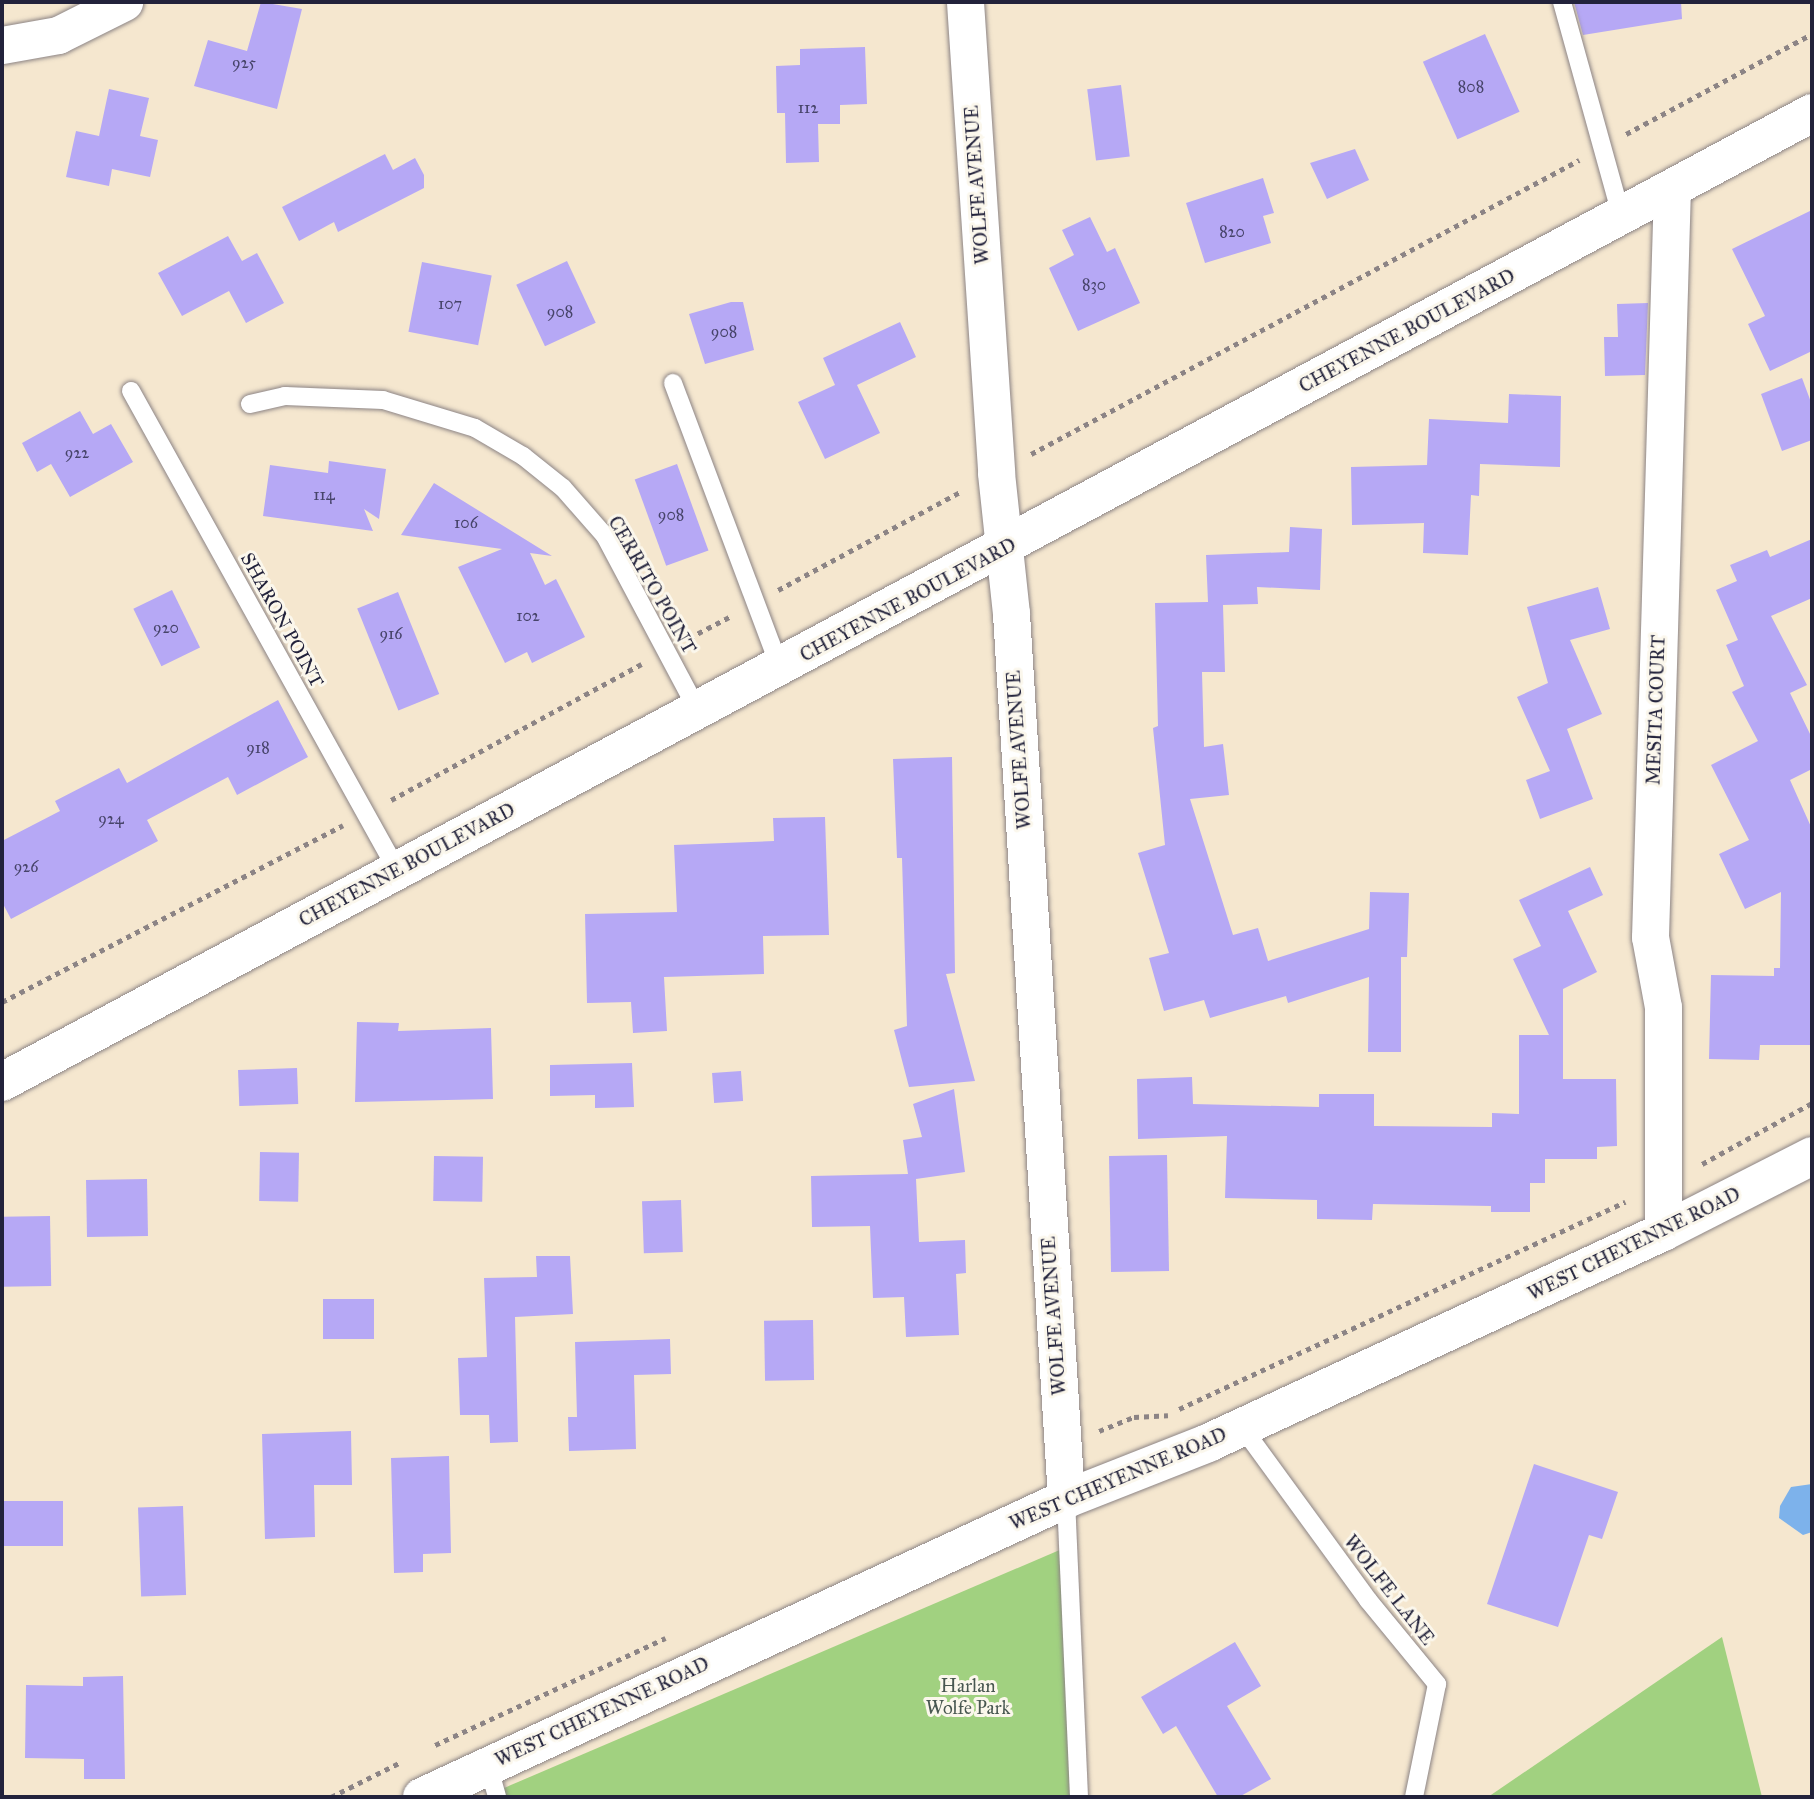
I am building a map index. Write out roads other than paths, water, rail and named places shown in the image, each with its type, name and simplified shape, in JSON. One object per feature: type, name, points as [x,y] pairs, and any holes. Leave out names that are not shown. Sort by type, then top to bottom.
[{"type":"main road","name":"CHEYENNE BOULEVARD","points":[[2,1082],[1004,550],[1672,187],[1812,114]]},
{"type":"main road","name":"WEST CHEYENNE ROAD","points":[[422,1797],[492,1781],[1066,1499],[1242,1427],[1663,1232],[1812,1156]]},
{"type":"street","points":[[2,45],[58,35],[124,2]]},
{"type":"street","name":"WOLFE AVENUE","points":[[965,2],[1066,1499]]},
{"type":"street","name":"MESITA COURT","points":[[1663,1232],[1663,1007],[1650,937],[1672,187]]},
{"type":"lane","points":[[1562,2],[1621,215]]},
{"type":"lane","points":[[673,383],[780,668]]},
{"type":"lane","name":"SHARON POINT","points":[[131,391],[397,870]]},
{"type":"lane","name":"CERRITO POINT","points":[[250,404],[285,396],[383,400],[475,428],[523,456],[564,488],[605,536],[698,711]]},
{"type":"lane","name":"WOLFE LANE","points":[[1242,1427],[1368,1600],[1437,1685],[1414,1797]]},
{"type":"lane","points":[[1066,1499],[1079,1797]]},
{"type":"water","points":[[1812,1484],[1812,1532],[1803,1535],[1779,1518],[1780,1506],[1791,1487]]},
{"type":"park label","name":"Harlan Wolfe Park","points":[[968,1697]]}]
